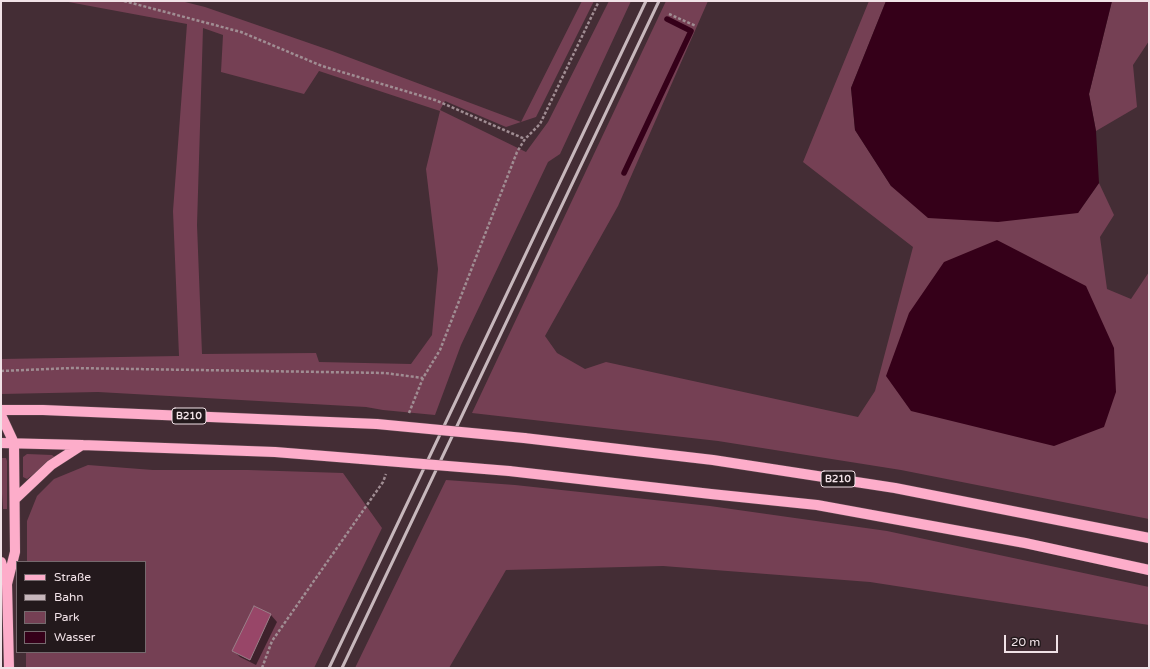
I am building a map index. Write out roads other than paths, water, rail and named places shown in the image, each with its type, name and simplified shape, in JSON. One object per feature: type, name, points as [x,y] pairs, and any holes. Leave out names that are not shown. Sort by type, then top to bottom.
[{"type":"main road","name":"B210","points":[[1,410],[43,410],[377,424],[524,438],[713,460],[887,487],[1149,538]]},
{"type":"main road","points":[[1,415],[14,443],[15,552],[7,584]]},
{"type":"main road","points":[[1,443],[275,452],[509,471],[817,505],[1025,544],[1149,570]]},
{"type":"main road","points":[[15,499],[51,465],[82,445]]},
{"type":"main road","points":[[1,562],[7,584],[9,668]]},
{"type":"water","points":[[886,1],[1112,1],[1089,94],[1096,131],[1099,183],[1078,213],[998,222],[928,218],[891,186],[855,130],[851,88]]},
{"type":"water","points":[[997,240],[1086,286],[1114,348],[1116,392],[1104,427],[1054,446],[911,411],[886,376],[909,313],[944,262]]},
{"type":"waterway","points":[[624,173],[691,31],[667,19]]},
{"type":"railway","points":[[329,668],[646,1]]},
{"type":"railway","points":[[342,668],[659,1]]}]
